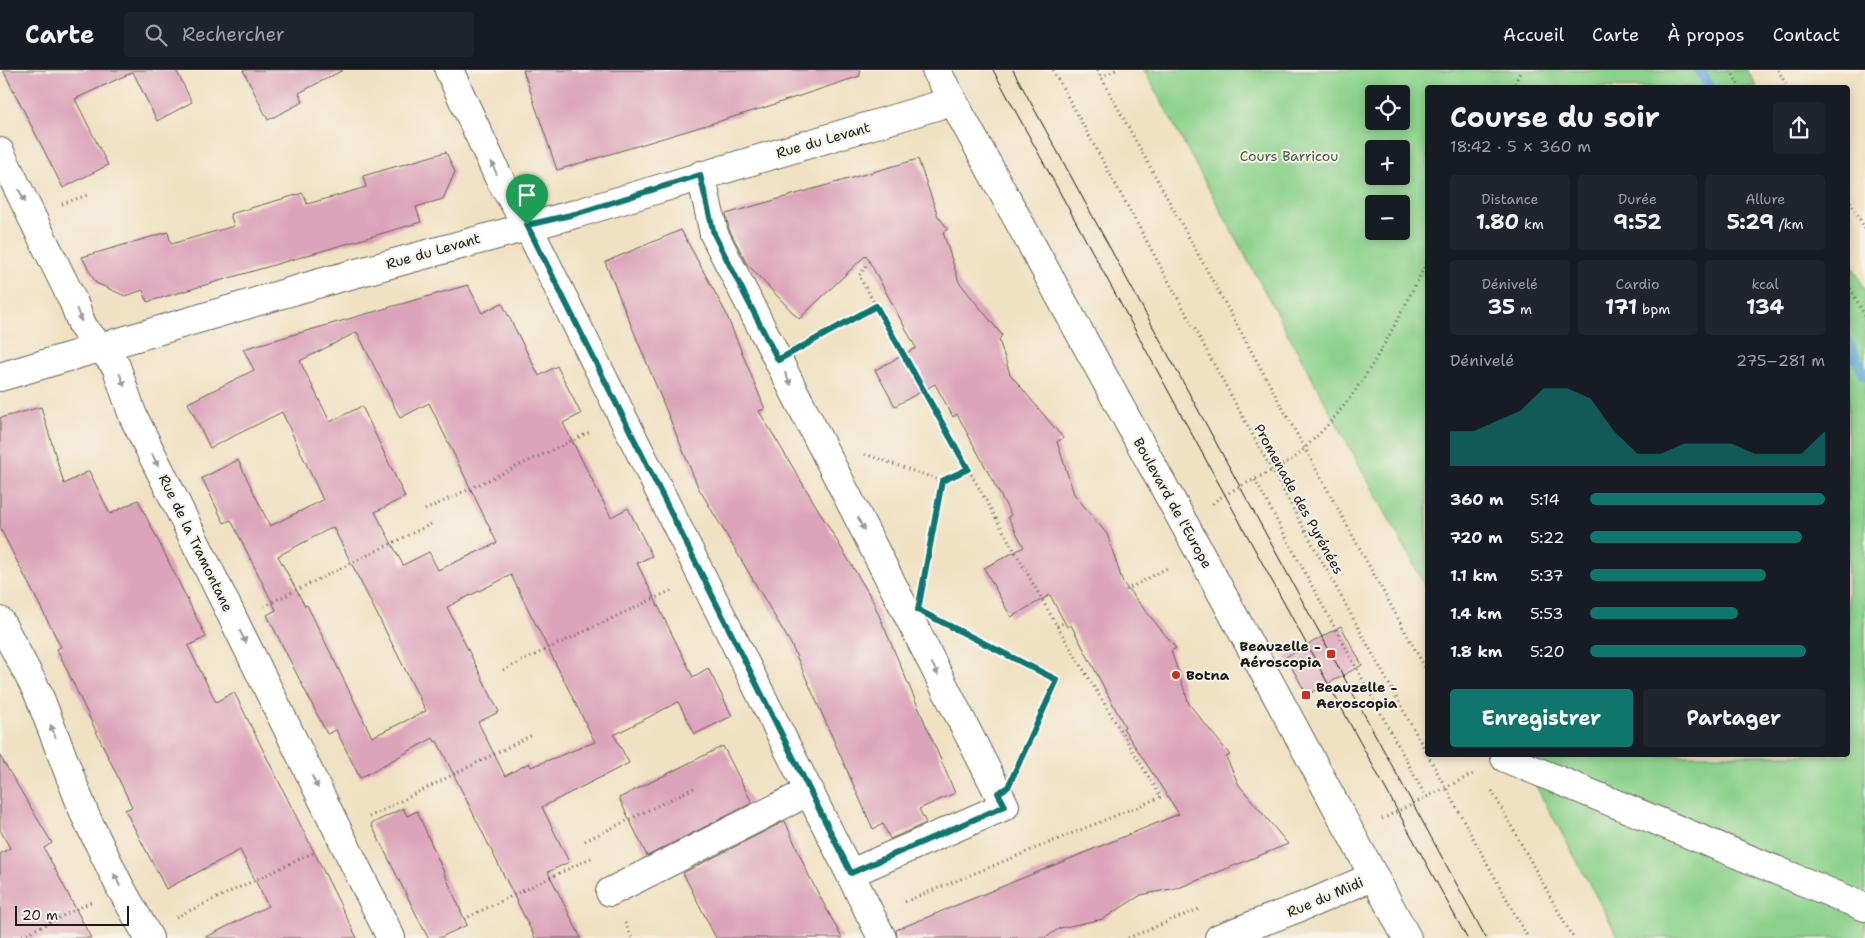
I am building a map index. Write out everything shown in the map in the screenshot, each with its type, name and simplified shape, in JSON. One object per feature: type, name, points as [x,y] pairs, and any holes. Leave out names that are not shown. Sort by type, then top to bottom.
[{"type":"street","points":[[449,70],[498,176],[527,225],[877,926]]},
{"type":"street","name":"Boulevard de l'Europe","points":[[936,70],[1199,551],[1407,938]]},
{"type":"street","name":"Rue du Levant","points":[[0,377],[527,225],[575,214],[700,175],[953,101]]},
{"type":"street","name":"Rue de la Tramontane","points":[[0,152],[73,301],[83,327],[116,366],[133,416],[391,938]]},
{"type":"street","points":[[700,175],[714,234],[1005,806],[851,873]]},
{"type":"street","points":[[0,621],[38,693],[86,815],[120,887],[147,934]]},
{"type":"street","points":[[1505,758],[1865,907]]},
{"type":"street","points":[[610,892],[810,791]]},
{"type":"street","name":"Rue du Midi","points":[[1219,938],[1314,902],[1374,876]]},
{"type":"path","name":"Promenade des Pyrénées","points":[[1053,70],[1425,753]]},
{"type":"path","points":[[1097,70],[1425,668]]},
{"type":"path","points":[[1101,77],[1116,70]]},
{"type":"path","points":[[1514,85],[1521,70]]},
{"type":"path","points":[[1731,70],[1738,85]]},
{"type":"path","points":[[1778,70],[1786,85]]},
{"type":"path","points":[[60,204],[90,194]]},
{"type":"path","points":[[1850,201],[1865,229]]},
{"type":"path","points":[[866,266],[859,276],[1057,626],[1161,797],[877,926]]},
{"type":"path","points":[[1216,511],[1212,503],[1292,460],[1354,394],[1391,332],[1425,266]]},
{"type":"path","points":[[1850,288],[1865,316]]},
{"type":"path","points":[[778,360],[876,306]]},
{"type":"path","points":[[425,510],[622,416]]},
{"type":"path","points":[[822,447],[832,442],[942,481],[968,469]]},
{"type":"path","points":[[1255,480],[1426,797]]},
{"type":"path","points":[[925,573],[942,481]]},
{"type":"path","points":[[256,610],[431,524]]},
{"type":"path","points":[[1126,590],[1199,551]]},
{"type":"path","points":[[503,670],[701,575]]},
{"type":"path","points":[[1057,626],[1065,622]]},
{"type":"path","points":[[953,627],[1057,680],[1008,787],[998,793]]},
{"type":"path","points":[[380,811],[534,734]]},
{"type":"path","name":"Promenade des Pyrénées","points":[[1427,757],[1528,938]]},
{"type":"path","points":[[1378,811],[1383,819],[1466,778]]},
{"type":"path","points":[[585,841],[696,787]]},
{"type":"path","points":[[1490,787],[1573,938]]},
{"type":"path","points":[[147,934],[343,839]]},
{"type":"path","points":[[464,919],[593,856]]},
{"type":"path","points":[[18,938],[120,887]]},
{"type":"path","points":[[1128,938],[1206,906]]},
{"type":"green space","name":"Cours Barricou","points":[[1144,70],[1747,70],[1756,85],[1425,85],[1425,585]]},
{"type":"green space","points":[[1850,261],[1865,290],[1865,938],[1619,938],[1520,757],[1850,757]]},
{"type":"building","points":[[3,70],[176,70],[192,102],[157,121],[133,72],[75,99],[108,165],[63,188]]},
{"type":"building","points":[[243,70],[343,70],[299,93],[303,102],[268,120]]},
{"type":"building","points":[[523,70],[860,70],[860,76],[763,108],[557,170]]},
{"type":"building","points":[[446,152],[455,172],[443,199],[416,207],[421,222],[147,302],[143,290],[125,296],[96,283],[82,257],[168,232],[171,244],[234,226],[230,214],[303,193],[307,204],[336,196],[366,187],[363,176]]},
{"type":"building","points":[[918,159],[938,216],[948,229],[943,232],[959,282],[1002,335],[999,340],[1010,374],[1063,438],[1057,442],[1074,494],[1107,534],[1123,583],[1176,648],[1171,651],[1189,704],[1230,755],[1226,757],[1239,785],[1288,844],[1181,887],[1141,895],[1103,919],[1060,928],[1045,938],[897,938],[896,930],[1179,814],[1123,728],[1125,727],[1071,625],[1067,627],[1050,595],[1011,617],[984,568],[1024,547],[1008,517],[1011,515],[957,414],[953,417],[935,384],[895,406],[875,370],[916,348],[866,255],[799,319],[747,264],[729,229],[726,214]]},
{"type":"building","points":[[681,230],[725,311],[765,409],[759,411],[872,599],[955,793],[919,809],[926,823],[890,839],[883,824],[873,829],[791,644],[698,487],[605,262]]},
{"type":"building","points":[[468,285],[482,313],[502,303],[539,376],[557,366],[581,414],[563,423],[611,517],[628,508],[652,556],[637,563],[693,677],[708,668],[732,716],[695,734],[678,702],[614,735],[629,763],[542,807],[569,862],[548,872],[581,938],[535,938],[437,741],[435,742],[433,738],[360,778],[336,730],[327,734],[267,615],[276,610],[231,520],[224,523],[202,478],[238,460],[270,526],[323,500],[282,412],[210,448],[188,403],[254,370],[243,349]],"holes":[[[357,332],[400,418],[429,403],[497,543],[438,570],[429,552],[403,565],[375,512],[405,497],[362,406],[330,422],[300,361]],[[333,527],[426,711],[372,737],[307,605],[305,606],[278,556]],[[511,575],[595,742],[531,767],[529,763],[505,776],[478,722],[499,712],[447,607]]]},
{"type":"building","points":[[41,407],[64,484],[89,471],[110,514],[138,500],[206,637],[188,646],[216,702],[234,692],[357,938],[204,938],[268,906],[240,850],[166,889],[125,810],[132,807],[57,649],[61,647],[0,528],[0,418]]},
{"type":"building","points":[[1341,626],[1362,665],[1307,695],[1286,657]]},
{"type":"building","points":[[723,746],[752,803],[647,856],[619,798]]},
{"type":"building","points":[[0,756],[52,843],[44,848],[91,938],[0,938],[0,854],[10,848],[0,830]]},
{"type":"building","points":[[403,808],[407,816],[417,811],[467,925],[439,938],[428,938],[371,824]]},
{"type":"building","points":[[785,821],[809,876],[842,938],[716,938],[683,873]]},
{"type":"waterway","points":[[1700,70],[1708,85]]},
{"type":"waterway","points":[[1850,347],[1865,375]]},
{"type":"tram line","points":[[993,70],[1467,938]]},
{"type":"tram line","points":[[1013,70],[1486,938]]},
{"type":"place","name":"Beauzelle - Aéroscopia","points":[[1331,654]]},
{"type":"place","name":"Botna","points":[[1176,675]]},
{"type":"place","name":"Beauzelle - Aeroscopia","points":[[1306,695]]},
{"type":"route","points":[[700,175],[714,234],[778,360],[876,306],[968,469],[942,481],[918,610],[1057,680],[1008,787],[998,793],[1005,806],[851,873],[527,225],[575,214],[700,175]]}]
